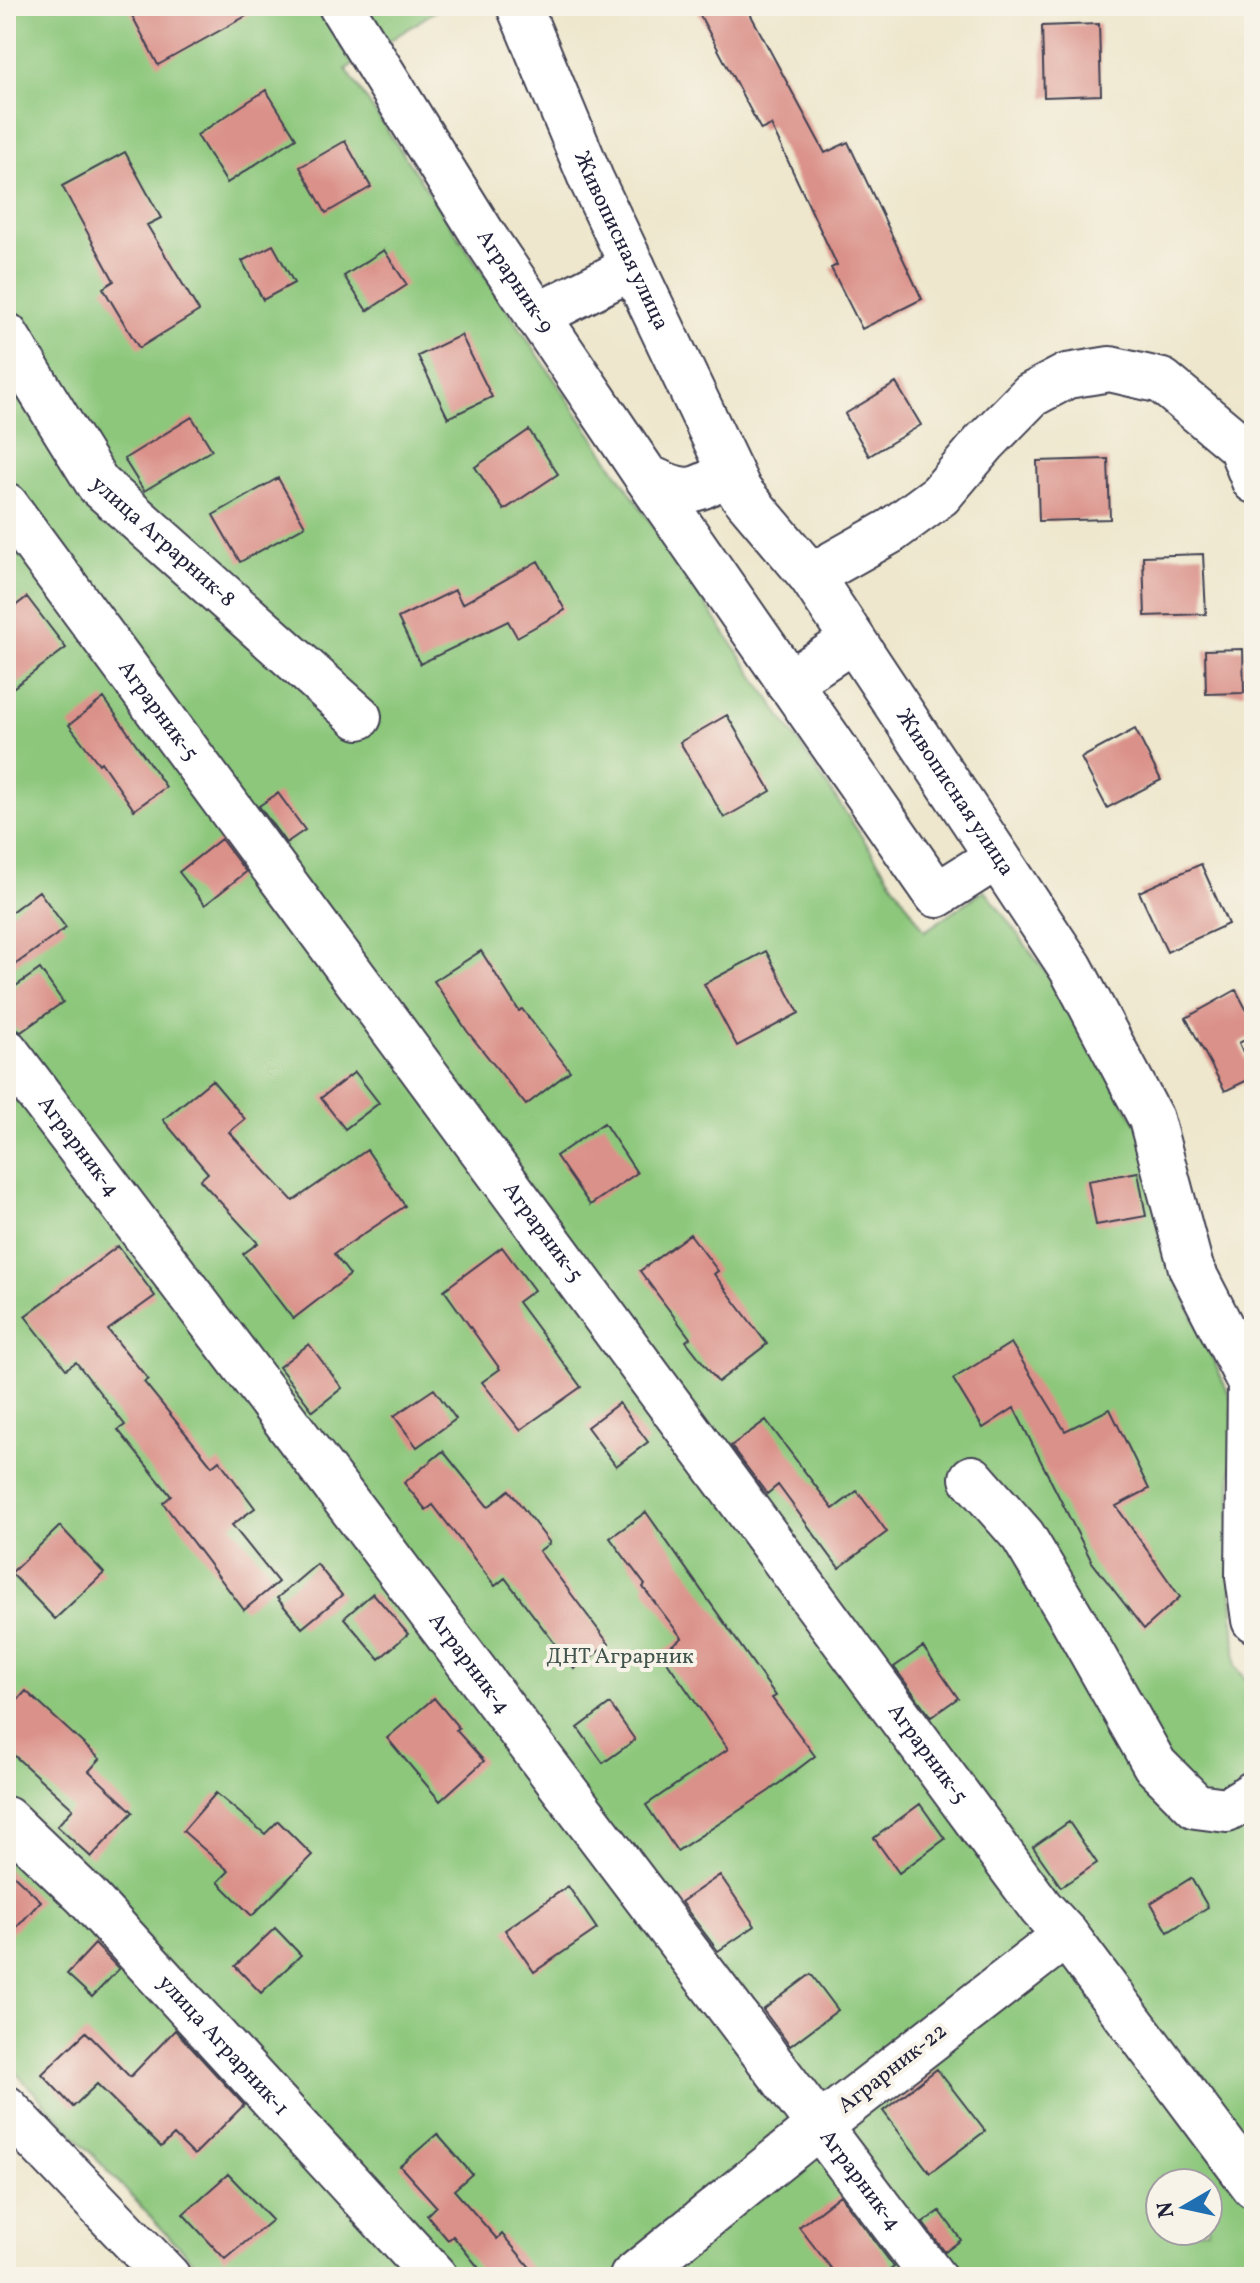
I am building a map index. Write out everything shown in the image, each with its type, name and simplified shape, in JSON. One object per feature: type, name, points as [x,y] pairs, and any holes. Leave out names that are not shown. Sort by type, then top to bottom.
[{"type":"street","name":"Аграрник-9","points":[[341,6],[537,316],[937,895],[997,857]]},
{"type":"street","name":"Живописная улица","points":[[519,6],[591,179],[740,492],[811,576],[1071,968],[1151,1119],[1191,1268],[1250,1383],[1248,1577],[1254,1620]]},
{"type":"street","points":[[537,316],[633,267]]},
{"type":"street","name":"улица Аграрник-8","points":[[6,335],[98,484],[359,717]]},
{"type":"street","points":[[811,576],[891,531],[940,495],[1031,395],[1067,376],[1110,369],[1162,381],[1240,446],[1254,481]]},
{"type":"street","points":[[646,476],[674,490],[699,490],[730,471]]},
{"type":"street","name":"Аграрник-5","points":[[6,505],[1041,1908],[1055,1943],[1254,2186]]},
{"type":"street","points":[[788,683],[853,640]]},
{"type":"street","name":"Аграрник-4","points":[[6,1051],[933,2277]]},
{"type":"street","points":[[972,1478],[1023,1536],[1155,1765],[1196,1806],[1227,1810],[1254,1793]]},
{"type":"street","name":"улица Аграрник-1","points":[[6,1819],[86,1896],[435,2277]]},
{"type":"street","name":"Аграрник-22","points":[[632,2277],[818,2127],[1055,1943]]},
{"type":"street","points":[[6,2108],[168,2277]]},
{"type":"green space","name":"ДНТ Аграрник","points":[[6,6],[443,6],[346,69],[925,931],[985,890],[1058,989],[1148,1143],[1174,1275],[1233,1403],[1230,1559],[1236,1667],[1254,1689],[1254,2277],[207,2277],[6,2062]]},
{"type":"building","points":[[127,6],[264,6],[158,65]]},
{"type":"building","points":[[695,6],[746,6],[825,153],[848,142],[922,299],[862,329],[831,268],[837,265],[771,125],[761,130]]},
{"type":"building","points":[[1099,24],[1101,95],[1044,97],[1042,26]]},
{"type":"building","points":[[266,90],[296,138],[227,183],[197,135]]},
{"type":"building","points":[[345,141],[371,187],[326,213],[300,167]]},
{"type":"building","points":[[125,152],[161,218],[147,225],[199,311],[139,348],[103,288],[114,281],[62,186]]},
{"type":"building","points":[[273,245],[294,283],[263,300],[242,261]]},
{"type":"building","points":[[384,250],[407,285],[367,311],[344,276]]},
{"type":"building","points":[[461,335],[492,397],[448,418],[418,356]]},
{"type":"building","points":[[896,383],[921,425],[869,456],[845,414]]},
{"type":"building","points":[[192,417],[212,450],[144,491],[124,459]]},
{"type":"building","points":[[529,430],[558,474],[504,510],[475,467]]},
{"type":"building","points":[[1108,459],[1110,519],[1039,521],[1037,461]]},
{"type":"building","points":[[278,478],[305,526],[240,562],[213,515]]},
{"type":"building","points":[[1203,554],[1206,614],[1145,616],[1143,556]]},
{"type":"building","points":[[538,561],[565,610],[517,637],[508,621],[420,664],[398,618],[455,590],[462,604]]},
{"type":"building","points":[[27,597],[66,648],[6,693],[6,613]]},
{"type":"building","points":[[1243,649],[1244,693],[1206,694],[1205,650]]},
{"type":"building","points":[[104,698],[166,787],[134,810],[101,762],[99,764],[69,725]]},
{"type":"building","points":[[727,715],[771,791],[724,818],[680,742]]},
{"type":"building","points":[[1135,729],[1161,780],[1107,808],[1081,758]]},
{"type":"building","points":[[278,793],[305,830],[286,843],[259,806]]},
{"type":"building","points":[[221,839],[246,872],[205,905],[179,872]]},
{"type":"building","points":[[1201,864],[1228,924],[1167,952],[1139,892]]},
{"type":"building","points":[[39,891],[66,928],[6,971],[6,916]]},
{"type":"building","points":[[481,951],[519,1011],[522,1009],[570,1071],[526,1105],[467,1031],[434,981]]},
{"type":"building","points":[[766,951],[799,1013],[737,1046],[704,984]]},
{"type":"building","points":[[40,969],[63,1002],[21,1032],[6,1018],[6,993]]},
{"type":"building","points":[[1236,990],[1254,1024],[1254,1035],[1239,1043],[1254,1077],[1225,1091],[1186,1018]]},
{"type":"building","points":[[355,1072],[379,1103],[345,1129],[321,1098]]},
{"type":"building","points":[[212,1080],[245,1119],[229,1132],[293,1201],[367,1150],[405,1206],[334,1254],[350,1275],[293,1319],[243,1254],[258,1243],[200,1180],[208,1173],[163,1120]]},
{"type":"building","points":[[604,1123],[637,1173],[590,1205],[556,1156]]},
{"type":"building","points":[[1138,1172],[1146,1216],[1096,1225],[1088,1181]]},
{"type":"building","points":[[690,1234],[718,1271],[714,1274],[767,1344],[718,1382],[686,1341],[690,1338],[640,1271]]},
{"type":"building","points":[[118,1246],[155,1296],[108,1330],[148,1379],[144,1382],[212,1466],[219,1460],[255,1508],[232,1525],[278,1582],[244,1610],[163,1503],[171,1496],[118,1430],[125,1425],[76,1362],[66,1369],[25,1316]]},
{"type":"building","points":[[502,1247],[534,1290],[518,1302],[581,1387],[520,1430],[482,1382],[500,1369],[444,1290]]},
{"type":"building","points":[[1011,1343],[1065,1431],[1110,1409],[1149,1489],[1116,1506],[1180,1597],[1144,1629],[1092,1562],[1014,1408],[983,1428],[953,1379]]},
{"type":"building","points":[[309,1344],[342,1388],[313,1411],[279,1367]]},
{"type":"building","points":[[434,1389],[456,1419],[417,1447],[394,1416]]},
{"type":"building","points":[[619,1403],[648,1442],[616,1466],[587,1427]]},
{"type":"building","points":[[766,1420],[833,1509],[857,1491],[887,1532],[839,1568],[778,1485],[767,1494],[731,1446]]},
{"type":"building","points":[[443,1451],[488,1507],[509,1490],[550,1543],[539,1551],[609,1644],[574,1669],[505,1578],[495,1586],[433,1505],[426,1510],[404,1483]]},
{"type":"building","points":[[646,1512],[815,1756],[769,1791],[677,1851],[646,1805],[728,1749],[661,1653],[682,1638],[610,1538]]},
{"type":"building","points":[[60,1526],[104,1573],[55,1619],[11,1573]]},
{"type":"building","points":[[317,1564],[342,1595],[302,1628],[277,1598]]},
{"type":"building","points":[[373,1593],[408,1634],[379,1659],[344,1618]]},
{"type":"building","points":[[923,1647],[958,1698],[931,1717],[894,1667]]},
{"type":"building","points":[[26,1691],[100,1759],[89,1771],[133,1812],[91,1857],[57,1826],[73,1809],[6,1748],[6,1713]]},
{"type":"building","points":[[434,1698],[459,1728],[456,1730],[484,1761],[440,1801],[387,1738]]},
{"type":"building","points":[[610,1704],[635,1740],[603,1763],[578,1728]]},
{"type":"building","points":[[216,1793],[265,1834],[278,1821],[312,1855],[252,1916],[218,1882],[229,1871],[183,1831]]},
{"type":"building","points":[[920,1804],[945,1839],[899,1873],[874,1838]]},
{"type":"building","points":[[1069,1822],[1097,1863],[1061,1887],[1033,1847]]},
{"type":"building","points":[[6,1868],[41,1901],[6,1939]]},
{"type":"building","points":[[720,1875],[755,1926],[718,1951],[681,1902]]},
{"type":"building","points":[[1191,1878],[1208,1907],[1168,1932],[1151,1903]]},
{"type":"building","points":[[568,1886],[597,1929],[534,1972],[505,1930]]},
{"type":"building","points":[[275,1928],[301,1955],[261,1993],[235,1966]]},
{"type":"building","points":[[95,1944],[119,1969],[92,1997],[67,1974]]},
{"type":"building","points":[[811,1974],[838,2010],[790,2046],[763,2010]]},
{"type":"building","points":[[175,2030],[244,2105],[194,2155],[174,2135],[161,2147],[97,2084],[73,2107],[42,2074],[86,2032],[130,2077]]},
{"type":"building","points":[[937,2069],[985,2131],[930,2173],[883,2111]]},
{"type":"building","points":[[437,2134],[472,2174],[454,2190],[497,2239],[502,2234],[538,2277],[486,2277],[453,2236],[448,2240],[427,2215],[436,2206],[400,2166]]},
{"type":"building","points":[[228,2174],[272,2220],[225,2259],[183,2214]]},
{"type":"building","points":[[840,2195],[894,2267],[881,2277],[838,2277],[799,2227]]},
{"type":"building","points":[[940,2211],[961,2240],[945,2252],[923,2223]]}]
